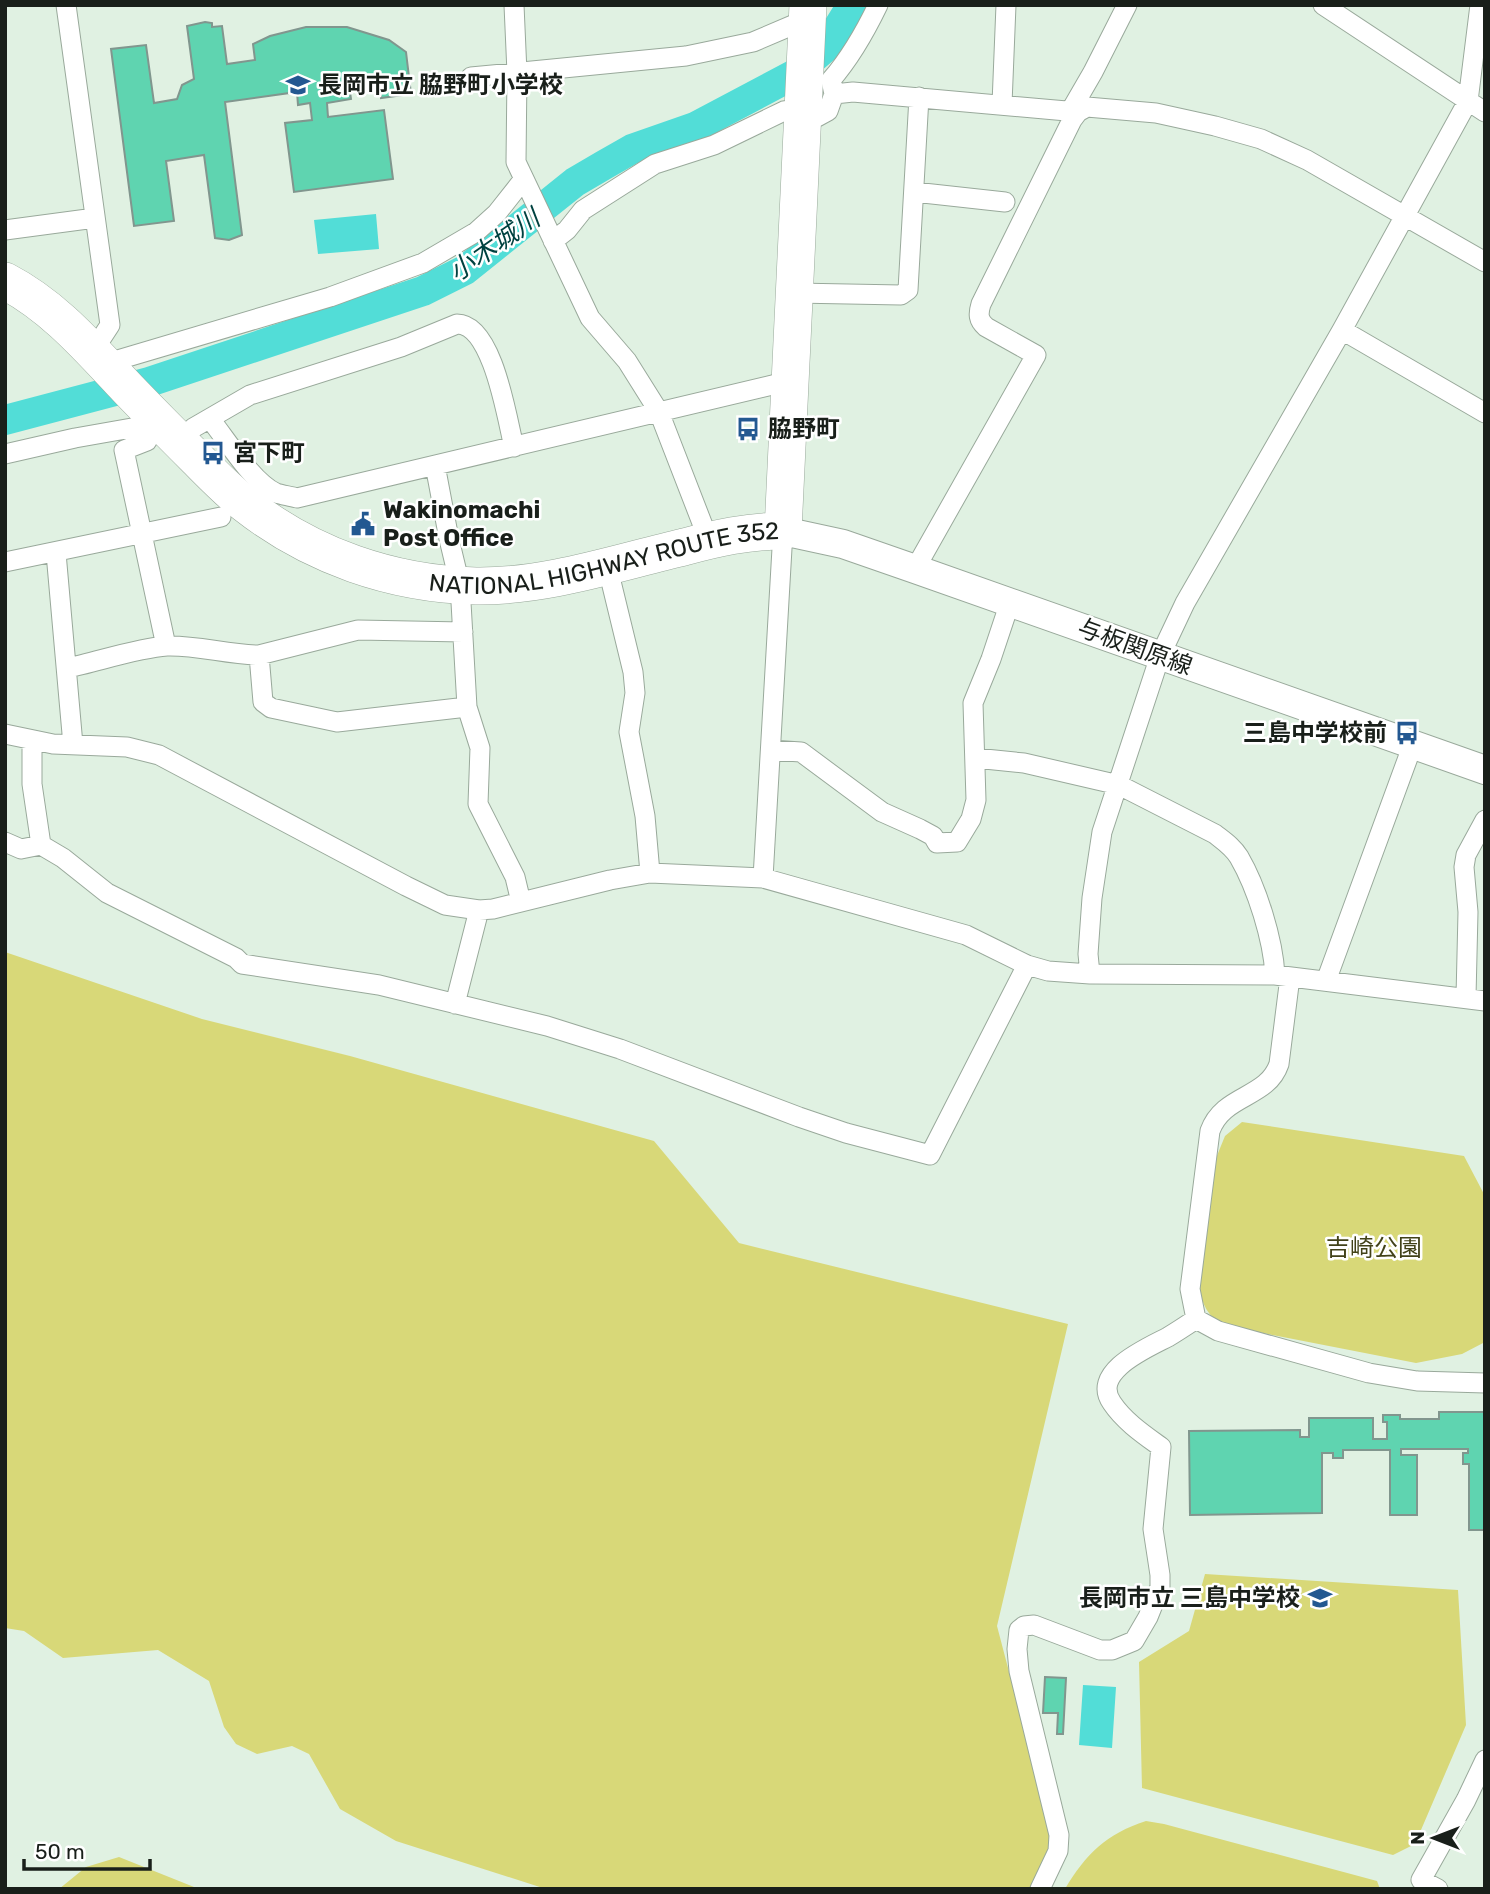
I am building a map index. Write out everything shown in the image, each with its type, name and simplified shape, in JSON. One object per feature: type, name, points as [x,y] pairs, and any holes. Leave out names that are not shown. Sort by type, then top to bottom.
[{"type":"highway","name":"NATIONAL HIGHWAY ROUTE 352","points":[[5,281],[41,303],[173,426],[245,504],[298,539],[352,564],[385,575],[419,582],[480,586],[539,581],[754,531],[783,531],[789,381],[811,105],[807,19]]},
{"type":"main road","name":"与板関原線","points":[[783,531],[843,544],[1485,770]]},
{"type":"street","points":[[66,5],[110,325],[103,363],[330,297],[423,263],[475,232],[525,183]]},
{"type":"street","points":[[514,5],[517,73],[516,162],[590,318],[627,361],[659,412],[709,541]]},
{"type":"street","points":[[811,105],[846,63],[878,5]]},
{"type":"street","points":[[1002,104],[1006,5]]},
{"type":"street","points":[[1067,110],[1093,72],[1127,5]]},
{"type":"street","points":[[1323,5],[1477,106]]},
{"type":"street","points":[[1090,974],[1088,954],[1092,898],[1102,832],[1160,656],[1185,603],[1405,216],[1477,106],[1479,5]]},
{"type":"street","points":[[471,77],[685,56],[753,42],[807,19]]},
{"type":"street","points":[[552,238],[567,230],[583,210],[655,164],[714,145],[784,111],[853,92],[1067,110],[1087,107],[1156,113],[1215,126],[1261,139],[1307,160],[1485,262]]},
{"type":"street","points":[[795,293],[901,295],[908,290],[919,97]]},
{"type":"street","points":[[915,569],[1036,355],[986,327],[978,314],[1072,120],[1067,110]]},
{"type":"street","points":[[914,192],[1005,202]]},
{"type":"street","points":[[5,230],[95,218]]},
{"type":"street","points":[[166,646],[124,450],[173,426],[250,395],[401,347],[457,324],[465,324],[472,329],[495,366],[514,447]]},
{"type":"street","points":[[1342,330],[1485,413]]},
{"type":"street","points":[[5,454],[75,438],[173,426],[254,474],[268,488],[291,502],[789,381]]},
{"type":"street","points":[[435,465],[460,585],[467,708],[480,748],[478,804],[515,877],[521,902]]},
{"type":"street","points":[[5,562],[221,517]]},
{"type":"street","points":[[763,878],[783,531]]},
{"type":"street","points":[[56,553],[73,745]]},
{"type":"street","points":[[607,565],[633,672],[635,693],[629,732],[645,816],[650,873]]},
{"type":"street","points":[[771,750],[801,752],[882,812],[933,836],[937,843],[957,842],[971,819],[976,800],[973,703],[1010,603]]},
{"type":"street","points":[[67,668],[166,646],[259,655],[358,630],[463,632]]},
{"type":"street","points":[[259,655],[263,702],[271,708],[285,712],[337,722],[467,708]]},
{"type":"street","points":[[5,734],[73,745],[127,747],[159,755],[445,905],[479,910],[493,909],[610,880],[650,873],[763,878],[957,932],[1027,965],[1048,971],[1090,974],[1283,976],[1475,999],[1464,867],[1466,855],[1485,820]]},
{"type":"street","points":[[32,740],[32,784],[41,845]]},
{"type":"street","points":[[1325,981],[1413,744]]},
{"type":"street","points":[[975,758],[1024,763],[1119,785],[1215,834],[1229,844],[1238,857],[1259,905],[1274,957],[1283,976],[1279,1063],[1275,1076],[1269,1083],[1223,1110],[1214,1120],[1210,1131],[1190,1289],[1196,1319]]},
{"type":"street","points":[[5,842],[21,849],[41,845],[63,858],[107,893],[236,957],[242,964],[379,985],[547,1026],[620,1049],[799,1118],[930,1154],[1027,965]]},
{"type":"street","points":[[455,1004],[479,910]]},
{"type":"street","points":[[1196,1319],[1218,1331],[1369,1373],[1417,1381],[1485,1383]]},
{"type":"street","points":[[1040,1889],[1058,1851],[1059,1835],[1019,1671],[1019,1630],[1024,1626],[1034,1625],[1091,1648],[1112,1650],[1134,1641],[1143,1627],[1160,1587],[1153,1529],[1161,1447],[1136,1429],[1111,1402],[1107,1393],[1107,1382],[1116,1368],[1196,1319]]},
{"type":"street","points":[[1438,1889],[1421,1880],[1485,1760]]},
{"type":"green space","points":[[5,952],[202,1019],[350,1056],[654,1141],[739,1243],[1068,1324],[997,1626],[1053,1839],[1031,1889],[546,1889],[396,1841],[340,1809],[309,1754],[292,1746],[257,1754],[236,1744],[224,1727],[209,1681],[158,1650],[63,1658],[24,1631],[5,1628]]},
{"type":"green space","name":"吉崎公園","points":[[1242,1122],[1464,1156],[1485,1196],[1485,1342],[1462,1354],[1416,1363],[1222,1325],[1213,1318],[1206,1309],[1199,1288],[1214,1163],[1225,1136]]},
{"type":"green space","points":[[1205,1574],[1458,1590],[1466,1725],[1415,1844],[1393,1855],[1142,1788],[1139,1662],[1189,1631]]},
{"type":"green space","points":[[1146,1821],[1377,1881],[1380,1889],[1065,1889],[1081,1865],[1098,1847],[1119,1832]]},
{"type":"green space","points":[[119,1857],[199,1889],[59,1889],[86,1867]]},
{"type":"water","points":[[376,214],[379,249],[318,254],[314,220]]},
{"type":"water","points":[[1083,1685],[1116,1687],[1112,1748],[1079,1745]]},
{"type":"building","points":[[212,23],[212,27],[222,26],[227,64],[255,60],[253,44],[270,36],[306,27],[347,27],[389,40],[406,52],[411,94],[381,98],[379,81],[349,85],[351,99],[327,103],[328,117],[384,110],[393,179],[294,192],[285,123],[312,120],[310,103],[298,105],[297,92],[225,102],[242,235],[229,240],[215,238],[204,155],[166,161],[174,221],[134,226],[111,49],[146,45],[154,103],[177,99],[182,85],[194,79],[187,26]]},
{"type":"building","points":[[1439,1412],[1485,1412],[1485,1530],[1469,1530],[1469,1464],[1463,1464],[1463,1453],[1468,1453],[1468,1449],[1401,1449],[1401,1455],[1417,1455],[1417,1515],[1390,1515],[1390,1450],[1343,1450],[1343,1458],[1333,1458],[1333,1453],[1322,1453],[1322,1513],[1190,1515],[1189,1431],[1300,1430],[1300,1437],[1309,1437],[1309,1418],[1373,1418],[1373,1439],[1387,1439],[1387,1422],[1383,1422],[1383,1415],[1400,1415],[1400,1419],[1439,1419]]},
{"type":"building","points":[[1045,1677],[1066,1678],[1063,1734],[1057,1734],[1058,1713],[1043,1713]]},
{"type":"waterway","name":"小木城川","points":[[5,420],[149,382],[423,291],[465,270],[575,182],[604,165],[632,149],[695,127],[795,74],[826,47],[852,5]]},
{"type":"place","name":"長岡市立 脇野町小学校","points":[[298,85]]},
{"type":"place","name":"脇野町","points":[[748,429]]},
{"type":"place","name":"宮下町","points":[[213,453]]},
{"type":"place","name":"Wakinomachi Post Office","points":[[363,524]]},
{"type":"place","name":"三島中学校前","points":[[1407,733]]},
{"type":"place","name":"長岡市立 三島中学校","points":[[1320,1598]]}]
